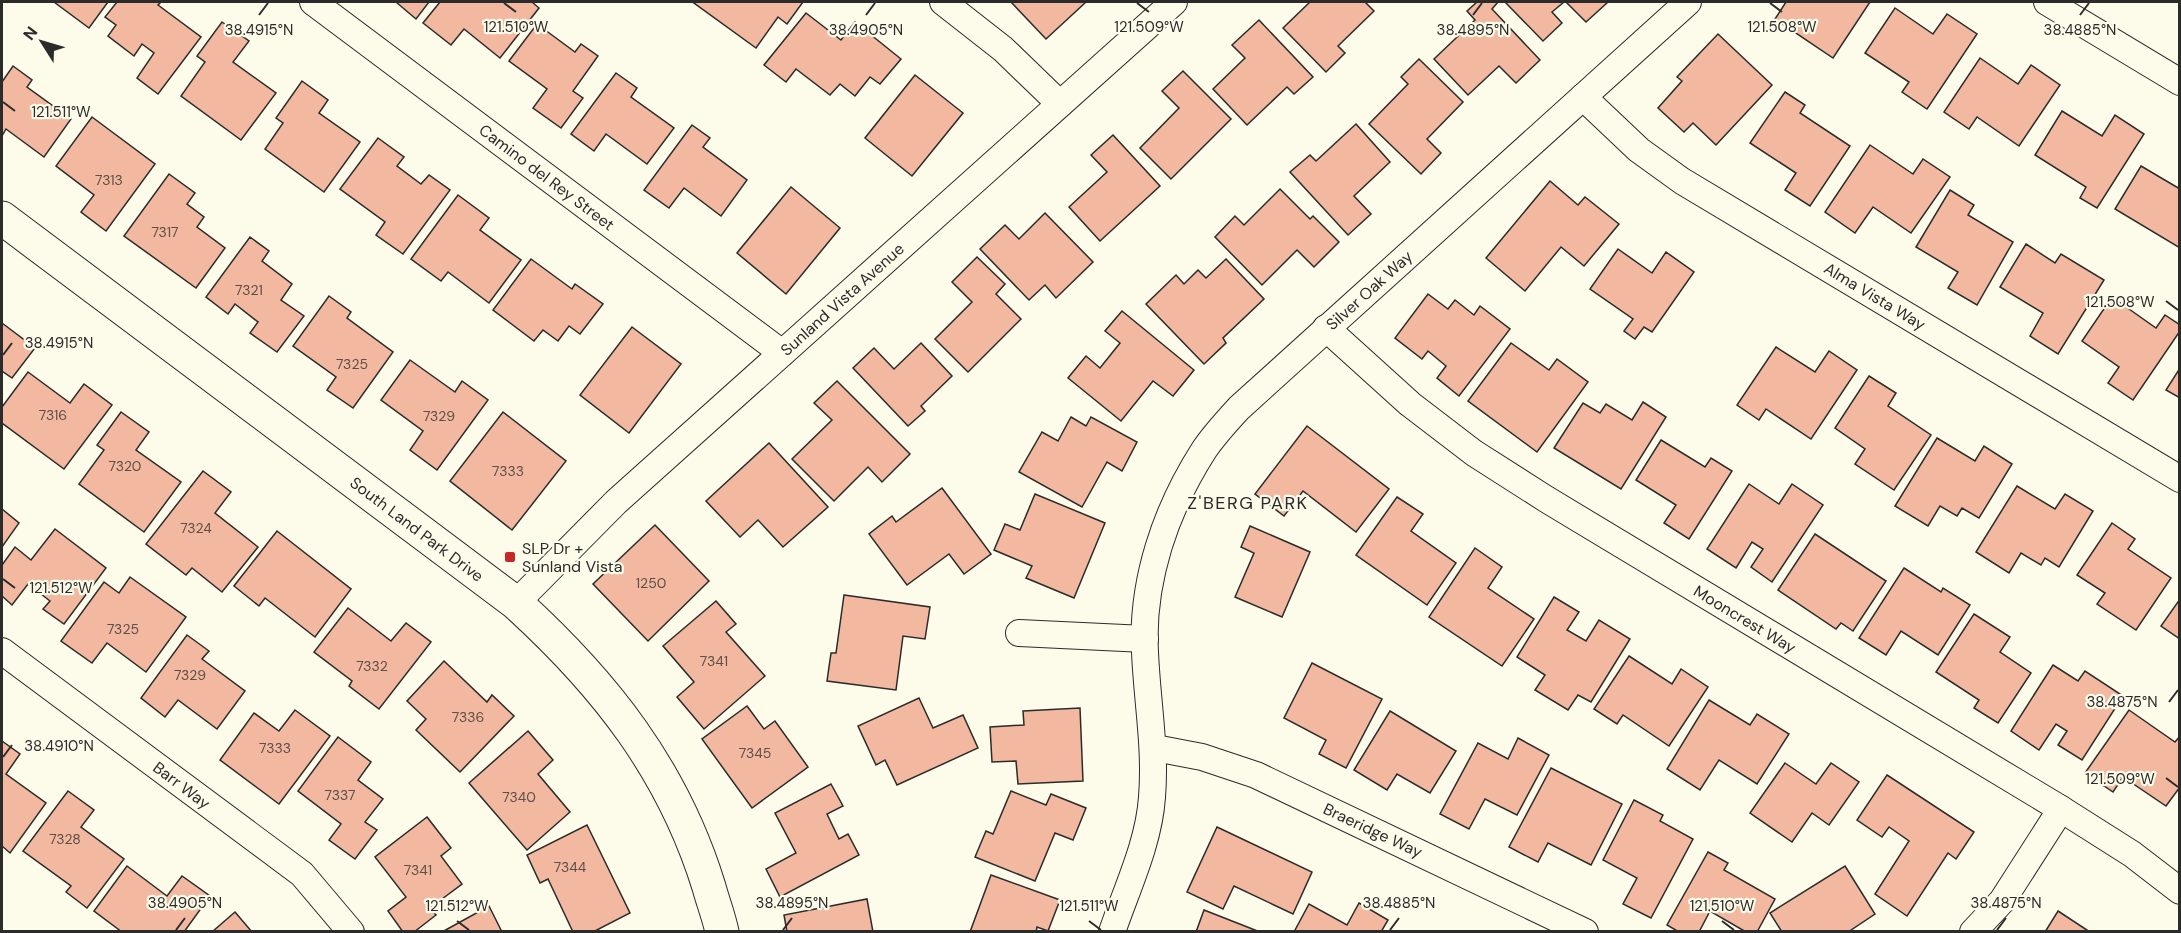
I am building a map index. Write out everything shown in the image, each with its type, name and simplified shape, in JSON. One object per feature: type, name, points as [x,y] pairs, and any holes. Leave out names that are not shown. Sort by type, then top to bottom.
[{"type":"street","name":"Camino del Rey Street","points":[[313,2],[782,353]]},
{"type":"street","points":[[943,2],[1003,48],[1060,104]]},
{"type":"street","name":"Sunland Vista Avenue","points":[[516,603],[616,502],[1174,2]]},
{"type":"street","name":"Silver Oak Way","points":[[1112,932],[1144,844],[1152,799],[1155,748],[1145,639],[1149,588],[1158,548],[1181,489],[1205,448],[1239,408],[1688,2]]},
{"type":"street","points":[[2047,2],[2180,82]]},
{"type":"street","name":"Alma Vista Way","points":[[1583,97],[1639,150],[1682,181],[2180,479]]},
{"type":"street","name":"South Land Park Drive","points":[[2,218],[516,603],[564,647],[599,686],[637,736],[674,800],[699,857],[722,932]]},
{"type":"street","name":"Mooncrest Way","points":[[1326,328],[1410,404],[1474,453],[1556,506],[2061,809],[2132,854],[2180,891]]},
{"type":"street","points":[[1019,633],[1145,639]]},
{"type":"street","name":"Barr Way","points":[[2,651],[302,874],[351,932]]},
{"type":"street","name":"Braeridge Way","points":[[1155,748],[1202,757],[1256,775],[1585,932]]},
{"type":"street","points":[[1973,932],[2002,901],[2061,809]]},
{"type":"building","points":[[54,2],[108,2],[89,28]]},
{"type":"building","points":[[117,2],[161,2],[158,5],[201,37],[158,94],[137,78],[154,53],[142,44],[134,56],[108,36],[116,25],[105,17]]},
{"type":"building","points":[[396,2],[429,2],[416,19]]},
{"type":"building","points":[[440,2],[532,2],[539,8],[500,58],[464,29],[451,45],[423,23]]},
{"type":"building","points":[[803,2],[787,24],[778,17],[756,48],[694,3]]},
{"type":"building","points":[[1011,2],[1086,2],[1046,39]]},
{"type":"building","points":[[1310,2],[1365,2],[1374,11],[1338,46],[1345,53],[1326,72],[1283,28]]},
{"type":"building","points":[[1477,2],[1498,2],[1492,9],[1540,60],[1516,83],[1499,66],[1468,95],[1434,59],[1475,20],[1467,11]]},
{"type":"building","points":[[1505,2],[1564,2],[1552,12],[1562,23],[1543,41]]},
{"type":"building","points":[[1566,2],[1608,2],[1586,22]]},
{"type":"building","points":[[1786,2],[1870,2],[1833,58],[1775,19]]},
{"type":"building","points":[[1895,8],[1933,34],[1947,14],[1977,34],[1927,109],[1902,92],[1909,82],[1865,53]]},
{"type":"building","points":[[806,13],[841,40],[855,22],[901,59],[880,84],[870,77],[855,96],[840,84],[830,95],[796,69],[786,82],[764,65]]},
{"type":"building","points":[[1259,20],[1313,77],[1294,94],[1287,87],[1247,125],[1213,89],[1245,58],[1232,45]]},
{"type":"building","points":[[222,22],[249,41],[233,62],[276,93],[241,140],[181,96],[205,62],[197,56]]},
{"type":"building","points":[[537,24],[575,52],[581,44],[598,56],[573,91],[583,98],[561,128],[533,108],[547,89],[509,61]]},
{"type":"building","points":[[1718,34],[1772,85],[1716,145],[1693,123],[1684,132],[1658,108],[1682,81],[1677,77]]},
{"type":"building","points":[[1980,58],[2018,84],[2031,65],[2060,85],[2019,146],[1977,117],[1969,129],[1944,112]]},
{"type":"building","points":[[1419,59],[1463,102],[1427,139],[1441,153],[1421,174],[1369,124],[1408,84],[1401,77]]},
{"type":"building","points":[[13,66],[32,80],[27,87],[71,119],[44,157],[6,129],[2,136],[2,82]]},
{"type":"building","points":[[1183,71],[1231,119],[1171,179],[1140,148],[1179,108],[1162,91]]},
{"type":"building","points":[[616,73],[637,88],[631,97],[674,128],[647,164],[606,134],[594,151],[571,134]]},
{"type":"building","points":[[915,75],[963,113],[912,176],[865,138]]},
{"type":"building","points":[[302,81],[328,100],[319,113],[360,142],[324,192],[265,149],[283,123],[276,118]]},
{"type":"building","points":[[1785,92],[1805,105],[1800,113],[1850,146],[1810,206],[1785,190],[1796,173],[1750,143]]},
{"type":"building","points":[[2062,111],[2102,136],[2115,115],[2144,134],[2097,208],[2080,198],[2086,187],[2035,155]]},
{"type":"building","points":[[92,117],[155,164],[106,231],[81,212],[94,195],[56,166]]},
{"type":"building","points":[[1356,124],[1390,162],[1354,196],[1371,214],[1348,235],[1290,172],[1310,155],[1316,161]]},
{"type":"building","points":[[692,125],[710,138],[703,147],[747,180],[721,216],[684,188],[669,208],[644,190]]},
{"type":"building","points":[[1113,135],[1160,186],[1100,241],[1069,207],[1107,172],[1091,155]]},
{"type":"building","points":[[378,138],[404,157],[397,166],[421,184],[429,175],[450,190],[403,254],[376,235],[385,222],[340,189]]},
{"type":"building","points":[[1870,145],[1913,174],[1923,159],[1950,177],[1911,233],[1873,207],[1855,233],[1825,212]]},
{"type":"building","points":[[2141,166],[2180,189],[2180,248],[2115,209]]},
{"type":"building","points":[[169,174],[195,193],[187,204],[204,217],[197,227],[225,248],[196,288],[124,236]]},
{"type":"building","points":[[1550,181],[1578,205],[1585,197],[1619,224],[1584,266],[1561,247],[1525,291],[1486,258]]},
{"type":"building","points":[[791,187],[840,228],[786,294],[737,253]]},
{"type":"building","points":[[1280,189],[1310,219],[1313,216],[1339,242],[1314,267],[1297,250],[1262,285],[1215,237],[1235,216],[1244,225]]},
{"type":"building","points":[[1950,190],[1974,205],[1968,215],[2013,242],[1977,305],[1948,288],[1958,272],[1916,247]]},
{"type":"building","points":[[458,195],[489,218],[480,230],[521,260],[489,303],[448,272],[441,281],[411,259]]},
{"type":"building","points":[[1045,213],[1093,262],[1056,298],[1045,285],[1029,300],[980,249],[1005,225],[1019,239]]},
{"type":"building","points":[[250,237],[269,251],[262,261],[292,284],[281,300],[304,316],[277,352],[250,333],[258,322],[235,304],[228,314],[206,297]]},
{"type":"building","points":[[2026,244],[2055,263],[2061,254],[2104,280],[2058,354],[2030,336],[2043,313],[2000,287]]},
{"type":"building","points":[[1618,249],[1652,273],[1666,252],[1694,272],[1652,332],[1644,327],[1635,339],[1624,331],[1633,319],[1590,289]]},
{"type":"building","points":[[977,257],[1005,284],[996,294],[1021,319],[968,372],[935,339],[972,302],[952,282]]},
{"type":"building","points":[[531,259],[572,289],[575,284],[603,304],[580,334],[569,326],[558,341],[543,330],[534,341],[493,310]]},
{"type":"building","points":[[1226,259],[1264,299],[1223,338],[1226,343],[1204,364],[1146,304],[1176,275],[1184,284],[1198,270],[1206,278]]},
{"type":"building","points":[[1428,294],[1448,309],[1455,300],[1474,315],[1480,306],[1510,329],[1459,396],[1437,378],[1446,366],[1428,351],[1422,359],[1395,338]]},
{"type":"building","points":[[329,296],[351,312],[347,318],[393,352],[353,408],[327,390],[336,377],[293,346]]},
{"type":"building","points":[[2112,297],[2156,328],[2165,315],[2180,325],[2180,331],[2133,400],[2108,383],[2119,367],[2082,341]]},
{"type":"building","points":[[1122,311],[1194,370],[1173,396],[1153,381],[1121,421],[1068,378],[1086,356],[1100,368],[1120,343],[1105,331]]},
{"type":"building","points":[[2,323],[35,348],[12,378],[2,371]]},
{"type":"building","points":[[632,327],[681,364],[629,433],[580,395]]},
{"type":"building","points":[[921,343],[952,376],[921,406],[925,411],[908,426],[853,368],[874,348],[894,369]]},
{"type":"building","points":[[1511,343],[1549,370],[1557,359],[1588,382],[1537,452],[1468,401]]},
{"type":"building","points":[[1776,347],[1815,372],[1829,351],[1857,370],[1811,439],[1766,409],[1759,420],[1737,405]]},
{"type":"building","points":[[410,360],[455,392],[462,381],[488,400],[437,470],[410,450],[423,431],[381,400]]},
{"type":"building","points":[[2180,368],[2180,398],[2166,390]]},
{"type":"building","points":[[28,372],[70,403],[84,384],[112,405],[64,469],[2,423],[2,407]]},
{"type":"building","points":[[1869,376],[1896,393],[1888,406],[1931,435],[1894,490],[1855,464],[1865,449],[1835,428]]},
{"type":"building","points":[[837,381],[910,454],[882,482],[868,467],[834,501],[792,459],[832,420],[814,403]]},
{"type":"building","points":[[1643,402],[1666,417],[1621,489],[1554,448],[1583,403],[1600,413],[1606,404],[1632,420]]},
{"type":"building","points":[[121,412],[149,432],[136,450],[181,482],[144,532],[79,484],[104,450],[97,445]]},
{"type":"building","points":[[503,412],[566,461],[512,530],[450,481]]},
{"type":"building","points":[[1071,417],[1086,426],[1091,417],[1137,442],[1122,471],[1107,462],[1082,507],[1019,472],[1042,432],[1058,441]]},
{"type":"building","points":[[1307,426],[1389,489],[1356,532],[1303,491],[1284,516],[1255,494]]},
{"type":"building","points":[[1937,438],[1975,461],[1984,446],[2012,464],[1979,518],[1962,508],[1957,516],[1940,506],[1928,526],[1895,506]]},
{"type":"building","points":[[1661,440],[1705,467],[1711,458],[1732,471],[1689,539],[1664,523],[1676,505],[1636,480]]},
{"type":"building","points":[[769,443],[828,507],[783,547],[758,520],[740,537],[706,501]]},
{"type":"building","points":[[203,471],[231,492],[215,513],[258,547],[222,592],[192,568],[186,575],[146,544]]},
{"type":"building","points":[[1749,484],[1779,504],[1792,484],[1823,505],[1772,582],[1751,567],[1763,549],[1752,542],[1736,568],[1707,549]]},
{"type":"building","points":[[2017,486],[2055,509],[2065,494],[2093,511],[2059,567],[2045,558],[2041,565],[2021,553],[2009,573],[1976,552]]},
{"type":"building","points":[[942,488],[991,554],[964,574],[949,554],[907,585],[869,534],[892,516],[896,522]]},
{"type":"building","points":[[1035,494],[1105,523],[1074,598],[1026,578],[1032,566],[994,550],[1005,524],[1020,530]]},
{"type":"building","points":[[1397,497],[1423,514],[1411,531],[1456,563],[1427,605],[1356,555]]},
{"type":"building","points":[[2,509],[19,523],[2,547]]},
{"type":"building","points":[[2112,523],[2135,539],[2128,549],[2171,578],[2136,630],[2097,604],[2105,593],[2077,575]]},
{"type":"building","points":[[655,525],[709,581],[648,641],[593,584]]},
{"type":"building","points":[[1250,526],[1310,552],[1282,617],[1235,597],[1254,553],[1241,547]]},
{"type":"building","points":[[55,529],[106,568],[64,624],[43,609],[50,601],[28,584],[12,605],[2,596],[2,565],[15,547],[31,560]]},
{"type":"building","points":[[277,531],[351,589],[315,637],[265,598],[259,606],[234,586]]},
{"type":"building","points":[[1815,534],[1886,581],[1853,631],[1841,623],[1836,629],[1778,590]]},
{"type":"building","points":[[1475,548],[1502,567],[1488,588],[1534,619],[1502,666],[1429,617]]},
{"type":"building","points":[[1904,568],[1941,592],[1943,588],[1970,605],[1938,655],[1901,631],[1886,655],[1859,638]]},
{"type":"building","points":[[130,577],[186,617],[146,672],[107,643],[92,663],[61,641],[104,582],[119,593]]},
{"type":"building","points":[[844,595],[930,607],[925,639],[903,636],[896,690],[827,681],[831,653],[836,653]]},
{"type":"building","points":[[1554,597],[1579,612],[1567,630],[1586,641],[1599,620],[1630,639],[1591,702],[1578,695],[1568,710],[1535,690],[1545,675],[1517,657]]},
{"type":"building","points":[[2180,599],[2180,639],[2161,626]]},
{"type":"building","points":[[716,601],[736,624],[726,632],[765,676],[704,729],[677,697],[694,682],[663,646]]},
{"type":"building","points":[[348,608],[391,641],[406,623],[431,642],[379,709],[349,686],[352,681],[314,652]]},
{"type":"building","points":[[1974,614],[2010,637],[2000,652],[2031,673],[1998,723],[1974,708],[1979,700],[1936,672]]},
{"type":"building","points":[[187,635],[209,651],[202,659],[245,691],[217,729],[178,700],[165,717],[141,698]]},
{"type":"building","points":[[1629,656],[1672,684],[1681,669],[1708,687],[1669,746],[1623,715],[1617,724],[1594,709]]},
{"type":"building","points":[[444,661],[487,702],[492,695],[514,716],[460,772],[416,730],[426,719],[407,701]]},
{"type":"building","points":[[1312,663],[1382,699],[1346,768],[1319,754],[1326,740],[1284,718]]},
{"type":"building","points":[[2053,665],[2078,681],[2085,671],[2123,696],[2082,760],[2058,745],[2067,731],[2056,724],[2039,750],[2011,731]]},
{"type":"building","points":[[919,698],[933,728],[963,715],[978,748],[897,785],[885,760],[876,765],[858,726]]},
{"type":"building","points":[[1709,700],[1750,725],[1757,714],[1789,734],[1757,784],[1719,760],[1700,790],[1667,769]]},
{"type":"building","points":[[747,706],[764,729],[775,721],[808,767],[752,808],[702,739]]},
{"type":"building","points":[[1080,708],[1083,781],[1018,784],[1016,761],[992,762],[990,727],[1024,725],[1023,711]]},
{"type":"building","points":[[295,710],[330,736],[279,804],[220,760],[254,713],[279,731]]},
{"type":"building","points":[[2129,710],[2175,742],[2180,736],[2180,787],[2166,806],[2123,777],[2113,792],[2085,773]]},
{"type":"building","points":[[1390,711],[1456,751],[1430,793],[1397,774],[1387,790],[1354,770]]},
{"type":"building","points":[[528,731],[553,760],[538,774],[570,812],[527,850],[469,783]]},
{"type":"building","points":[[338,737],[371,762],[358,780],[383,799],[365,822],[377,830],[355,859],[329,840],[341,824],[298,791]]},
{"type":"building","points":[[1518,738],[1549,755],[1517,815],[1485,799],[1469,829],[1440,814],[1478,743],[1508,759]]},
{"type":"building","points":[[2,741],[20,754],[6,774],[46,803],[10,853],[2,846]]},
{"type":"building","points":[[1785,763],[1816,784],[1831,763],[1859,782],[1829,825],[1812,813],[1792,842],[1750,813]]},
{"type":"building","points":[[1551,768],[1622,804],[1591,865],[1548,843],[1538,862],[1509,847]]},
{"type":"building","points":[[1887,775],[1974,832],[1956,859],[1948,853],[1907,916],[1875,894],[1909,841],[1889,827],[1882,837],[1857,820]]},
{"type":"building","points":[[831,784],[843,806],[827,814],[839,839],[848,834],[859,855],[780,897],[766,869],[796,853],[775,813]]},
{"type":"building","points":[[68,791],[94,810],[81,827],[124,859],[87,908],[66,892],[71,886],[23,851]]},
{"type":"building","points":[[1011,791],[1046,805],[1051,794],[1086,808],[1073,840],[1055,833],[1035,881],[975,857],[986,831],[993,834]]},
{"type":"building","points":[[1634,800],[1663,815],[1660,821],[1693,839],[1651,918],[1623,904],[1637,878],[1603,860]]},
{"type":"building","points":[[427,817],[451,848],[441,856],[462,884],[430,908],[436,915],[414,932],[403,932],[388,911],[406,897],[375,857]]},
{"type":"building","points":[[587,825],[630,913],[593,932],[573,932],[548,879],[540,883],[527,855]]},
{"type":"building","points":[[1217,827],[1312,872],[1293,914],[1234,886],[1223,909],[1187,892]]},
{"type":"building","points":[[1708,852],[1728,863],[1724,870],[1775,899],[1757,932],[1746,932],[1710,911],[1699,932],[1679,932],[1667,925]]},
{"type":"building","points":[[127,866],[167,896],[182,876],[210,896],[184,932],[122,932],[94,911]]},
{"type":"building","points":[[1845,866],[1875,914],[1848,932],[1782,932],[1770,913]]},
{"type":"building","points":[[991,875],[1060,900],[1048,931],[1037,927],[1036,932],[970,932]]},
{"type":"building","points":[[867,899],[873,932],[787,932],[784,915]]},
{"type":"building","points":[[1359,903],[1388,920],[1381,932],[1294,932],[1309,904],[1347,925]]},
{"type":"building","points":[[489,906],[502,932],[442,932]]},
{"type":"building","points":[[1204,910],[1260,932],[1196,932]]},
{"type":"building","points":[[2058,911],[2090,932],[2045,932]]},
{"type":"building","points":[[235,912],[252,932],[212,932]]},
{"type":"place","name":"SLP Dr + Sunland Vista","points":[[510,557]]},
{"type":"district","name":"Z'BERG PARK","points":[[1248,503]]}]
